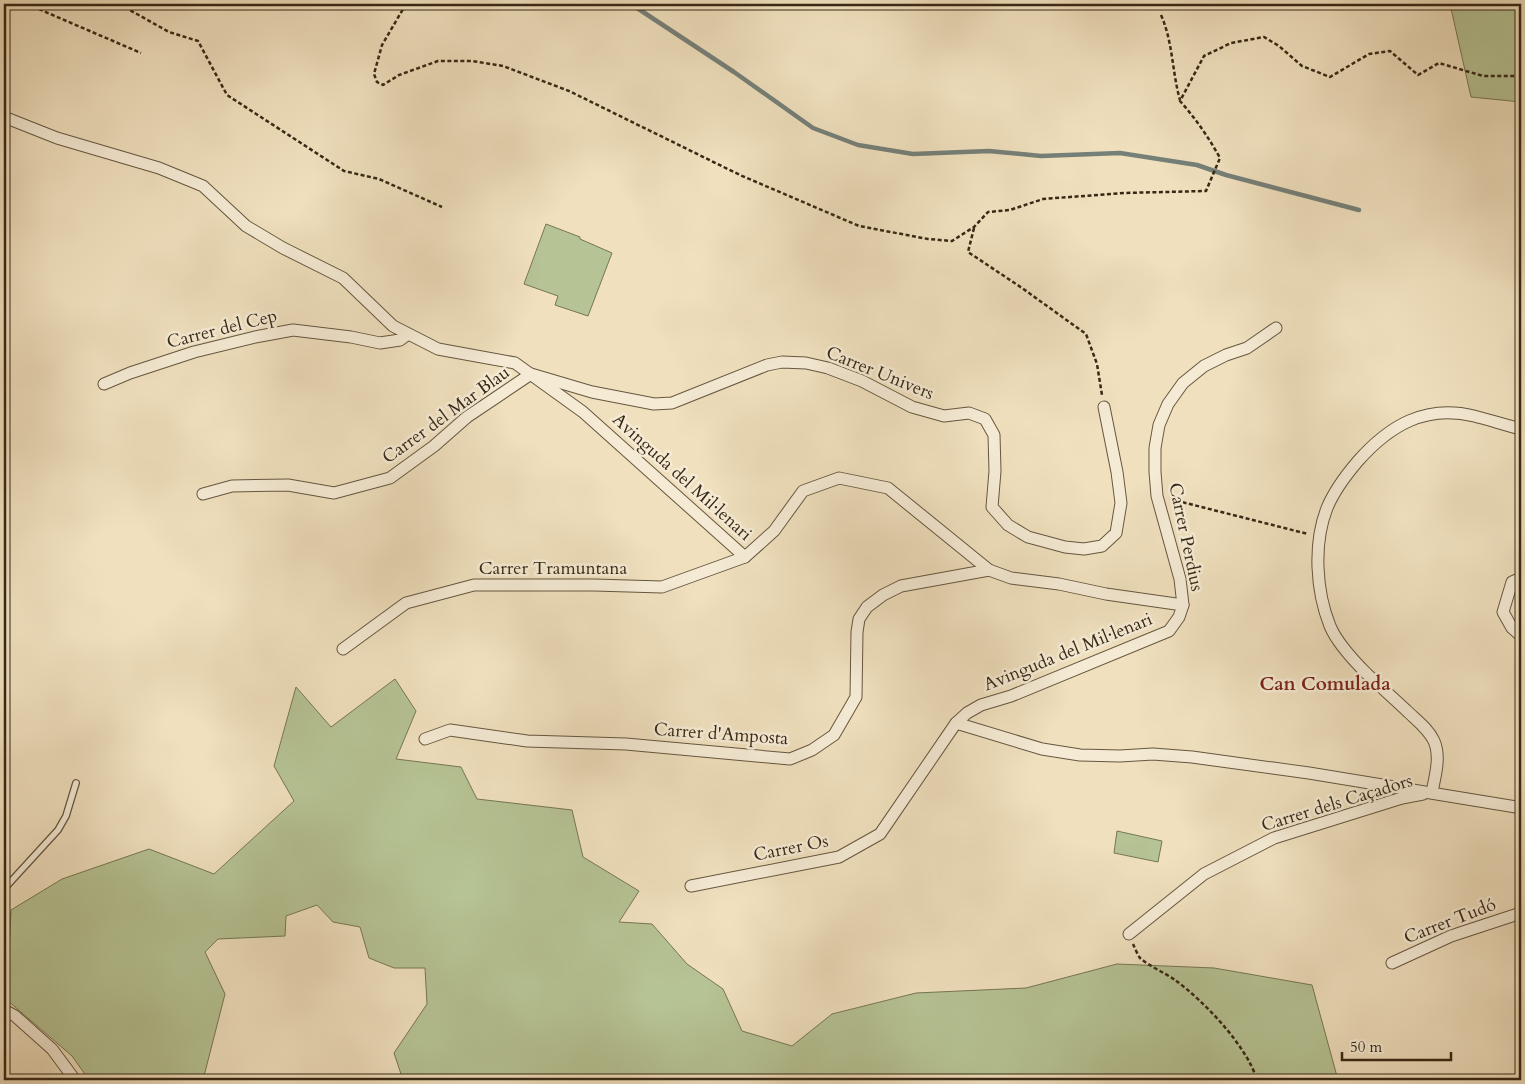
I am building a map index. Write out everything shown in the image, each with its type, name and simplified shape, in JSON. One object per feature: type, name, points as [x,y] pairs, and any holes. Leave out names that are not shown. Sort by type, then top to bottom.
[{"type":"street","name":"Avinguda del Mil·lenari","points":[[4,117],[57,138],[159,168],[203,186],[246,226],[283,248],[343,278],[393,326],[438,349],[515,363],[583,412],[745,557],[774,531],[803,491],[839,478],[888,488],[989,570],[1011,578],[1059,584],[1106,594],[1183,605],[1179,617],[1169,631],[1011,696],[981,705],[967,713],[956,723]]},
{"type":"street","name":"Carrer Perdius","points":[[1183,605],[1180,579],[1157,496],[1155,448],[1159,425],[1168,404],[1183,383],[1204,366],[1226,355],[1247,348],[1276,328]]},
{"type":"street","name":"Carrer del Cep","points":[[104,384],[130,373],[194,352],[293,330],[351,336],[380,343],[400,340],[408,334]]},
{"type":"street","name":"Carrer Univers","points":[[531,374],[592,392],[654,404],[672,403],[767,365],[782,362],[806,363],[828,368],[862,381],[912,407],[944,416],[969,413],[985,419],[994,435],[995,471],[992,507],[1008,525],[1028,537],[1065,548],[1084,550],[1102,546],[1116,532],[1121,504],[1117,472],[1104,407]]},
{"type":"street","name":"Carrer del Mar Blau","points":[[204,494],[232,486],[288,485],[334,493],[390,478],[434,446],[467,417],[531,374]]},
{"type":"street","points":[[1432,792],[1437,766],[1434,740],[1423,726],[1347,652],[1331,628],[1322,598],[1318,571],[1319,537],[1327,508],[1341,482],[1373,444],[1398,425],[1420,417],[1447,412],[1472,415],[1521,429]]},
{"type":"street","name":"Carrer Tramuntana","points":[[344,649],[406,603],[474,585],[662,587],[745,557]]},
{"type":"street","name":"Carrer d'Amposta","points":[[425,739],[450,730],[527,741],[626,744],[790,759],[812,750],[834,735],[856,697],[857,632],[859,619],[867,607],[883,595],[901,586],[989,570]]},
{"type":"street","points":[[1521,578],[1512,582],[1504,612],[1512,628],[1521,636]]},
{"type":"street","points":[[956,723],[1042,749],[1080,756],[1153,754],[1192,757],[1299,771],[1516,807],[1521,806]]},
{"type":"street","name":"Carrer Os","points":[[691,886],[839,857],[880,834],[956,723]]},
{"type":"street","name":"Carrer dels Caçadors","points":[[1129,934],[1204,874],[1274,838],[1402,798],[1432,792]]},
{"type":"street","name":"Carrer Tudó","points":[[1392,963],[1451,936],[1521,913]]},
{"type":"street","points":[[4,1010],[15,1016],[52,1049],[75,1080]]},
{"type":"lane","points":[[4,889],[58,830],[66,816],[76,783]]},
{"type":"path","points":[[27,4],[141,54]]},
{"type":"path","points":[[119,4],[169,32],[198,41],[226,95],[344,172],[379,179],[442,207]]},
{"type":"path","points":[[406,4],[382,45],[374,74],[376,82],[383,85],[399,75],[438,61],[472,60],[503,66],[569,91],[740,175],[859,226],[952,241],[974,227],[988,212],[1010,210],[1043,199],[1124,193],[1206,191],[1220,158],[1193,115],[1180,101],[1166,25],[1161,15]]},
{"type":"path","points":[[1180,101],[1204,56],[1231,43],[1264,37],[1279,46],[1302,66],[1330,77],[1369,54],[1390,51],[1418,74],[1439,63],[1483,76],[1521,76]]},
{"type":"path","points":[[974,227],[968,252],[1086,334],[1097,364],[1104,407]]},
{"type":"path","points":[[1157,496],[1319,537]]},
{"type":"path","points":[[1129,934],[1139,957],[1189,991],[1242,1048],[1255,1072],[1257,1080]]},
{"type":"green space","points":[[1450,4],[1521,4],[1521,102],[1471,97]]},
{"type":"green space","points":[[546,224],[580,237],[580,239],[612,253],[588,316],[555,305],[558,296],[524,284]]},
{"type":"green space","points":[[395,679],[416,711],[396,759],[461,767],[477,799],[572,810],[583,857],[639,891],[619,922],[652,924],[687,964],[723,989],[742,1031],[792,1046],[832,1014],[916,993],[1026,988],[1117,964],[1214,968],[1312,985],[1338,1080],[403,1080],[394,1053],[427,1004],[425,968],[394,968],[369,958],[360,927],[333,922],[317,905],[286,916],[285,936],[218,939],[205,952],[225,994],[203,1080],[159,1080],[152,1075],[146,1080],[89,1080],[72,1056],[7,1000],[11,910],[62,879],[149,849],[214,874],[294,801],[274,766],[296,687],[331,727]]},
{"type":"green space","points":[[1117,831],[1162,841],[1158,862],[1114,853]]},
{"type":"waterway","points":[[631,4],[734,72],[813,128],[858,145],[913,154],[989,151],[1041,156],[1120,153],[1197,165],[1226,175],[1359,210]]},
{"type":"district","name":"Can Comulada","points":[[1325,684]]}]
